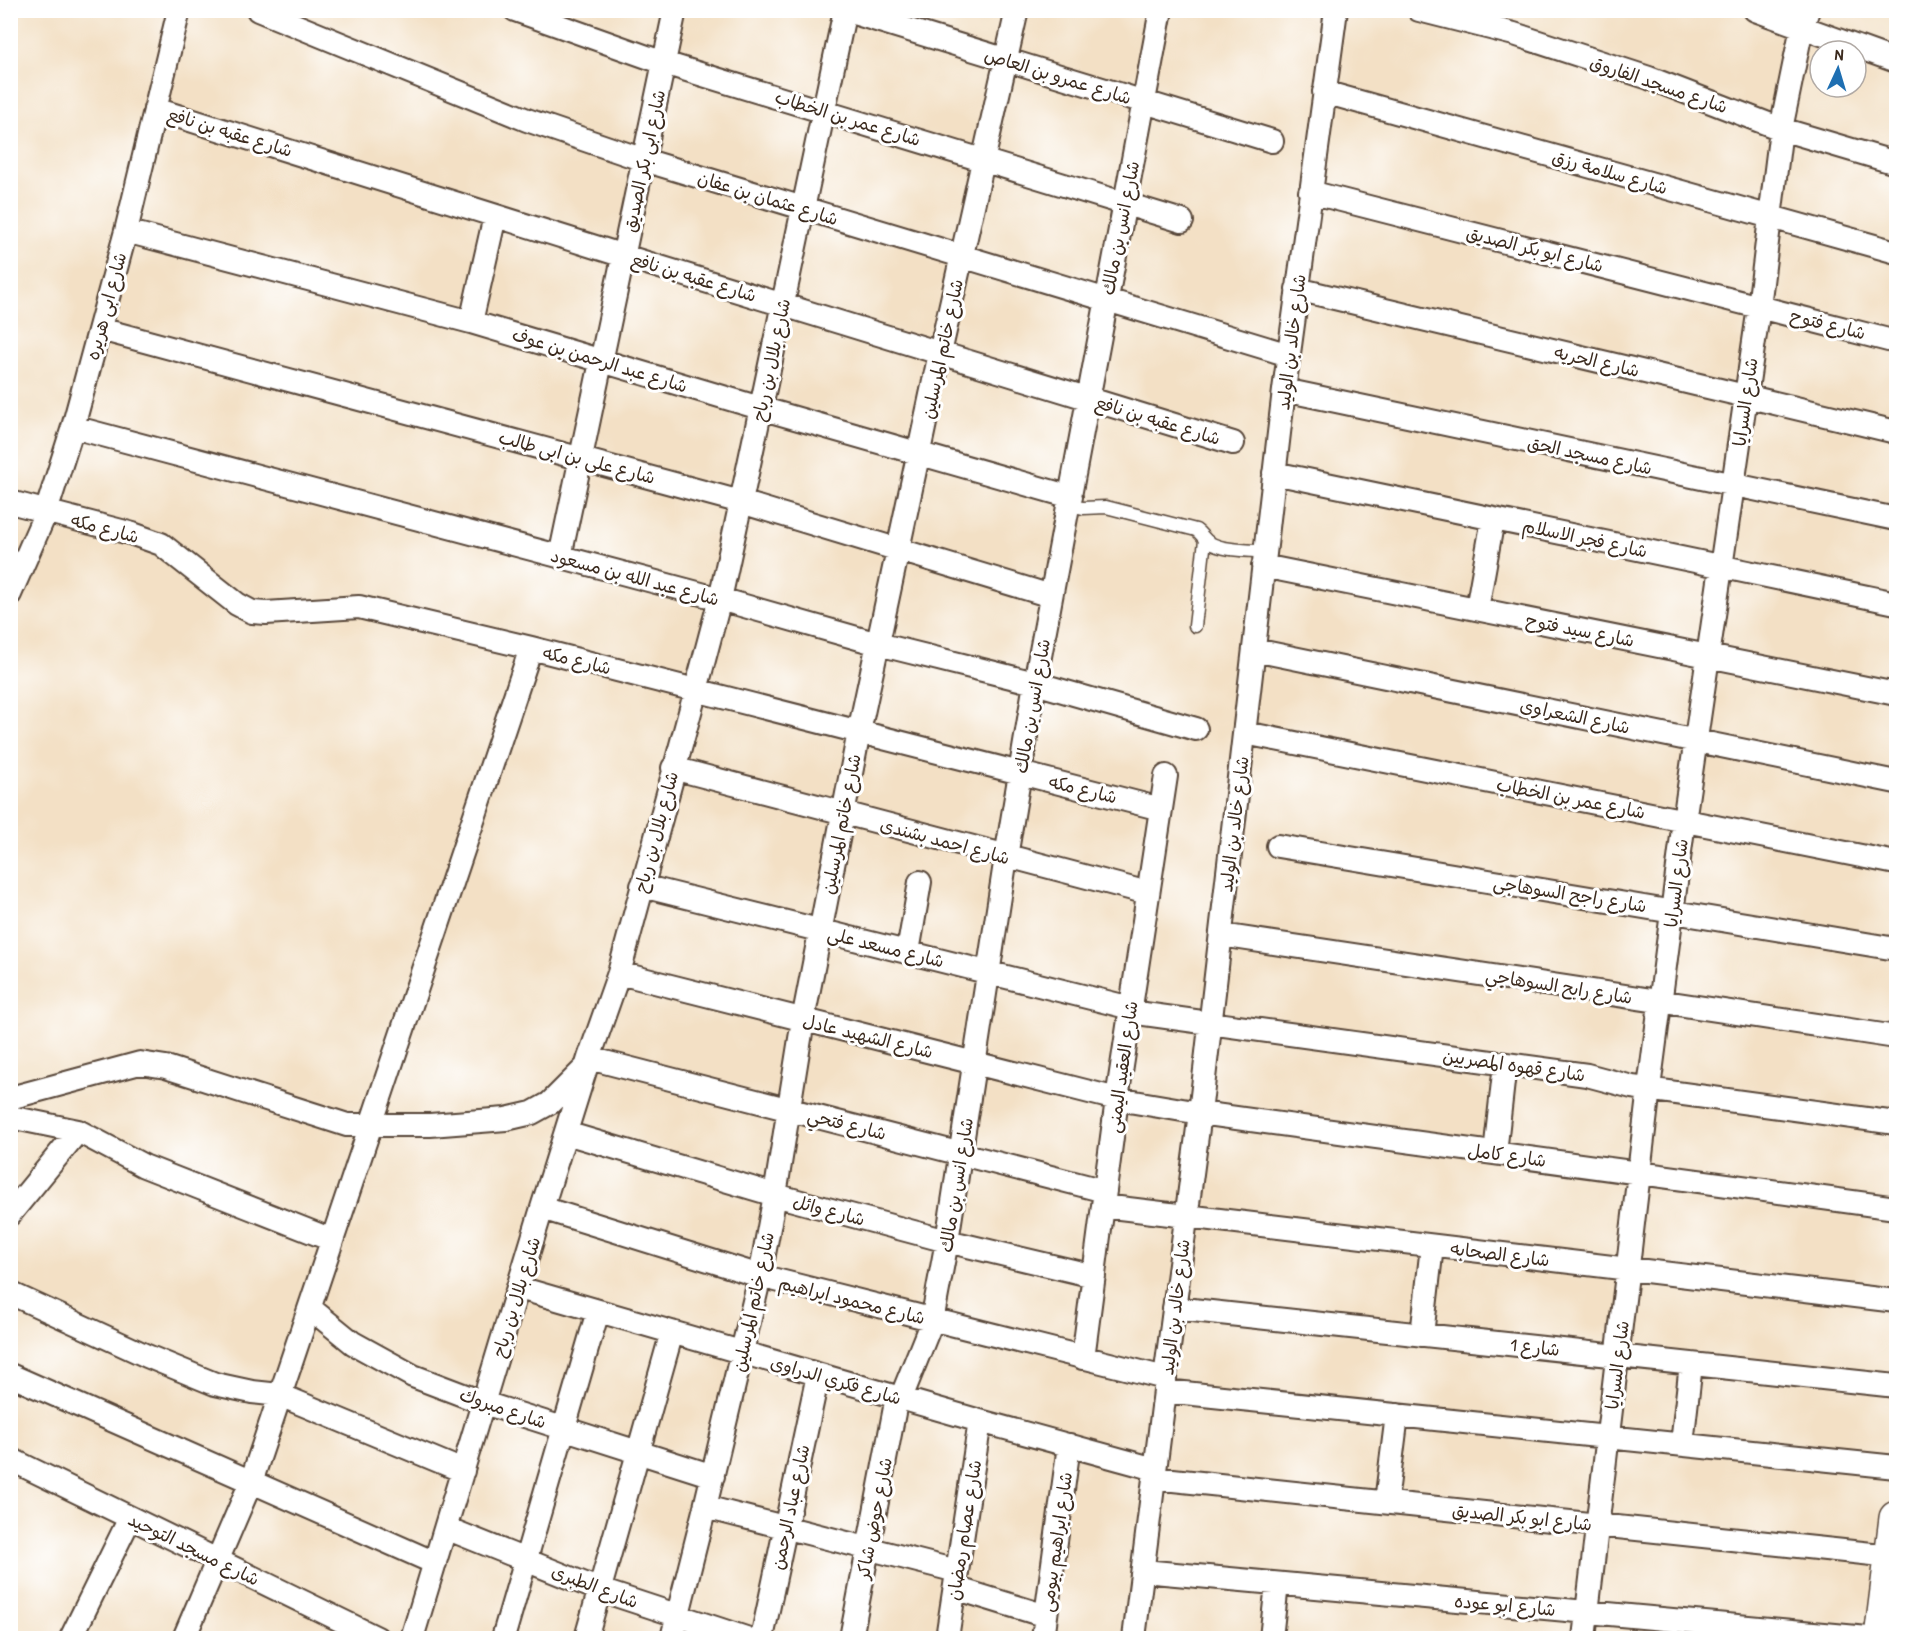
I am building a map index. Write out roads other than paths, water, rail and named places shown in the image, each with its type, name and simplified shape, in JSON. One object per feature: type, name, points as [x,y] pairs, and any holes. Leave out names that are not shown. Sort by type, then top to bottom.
[{"type":"street","name":"شارع ابى هريره","points":[[10,594],[46,512],[73,427],[126,231],[179,10]]},
{"type":"street","name":"شارع عثمان بن عفان","points":[[258,10],[527,120],[644,160],[1289,355]]},
{"type":"street","name":"شارع عمر بن الخطاب","points":[[515,10],[664,63],[1182,220]]},
{"type":"street","name":"شارع ابى بكر الصديق","points":[[560,557],[675,10]]},
{"type":"street","name":"شارع خاتم المرسلين","points":[[672,1638],[760,1276],[803,1020],[859,732],[940,352],[1017,10]]},
{"type":"street","name":"شارع انس بن مالك","points":[[899,1398],[932,1321],[947,1241],[1035,684],[1161,10]]},
{"type":"street","name":"شارع خالد بن الوليد","points":[[1134,1638],[1211,1024],[1284,390],[1336,10]]},
{"type":"street","name":"شارع مسجد الفاروق","points":[[1419,10],[1514,34],[1648,78],[1781,129],[1896,163]]},
{"type":"street","points":[[1755,10],[1805,19],[1896,61]]},
{"type":"street","name":"شارع عمرو بن العاص","points":[[844,11],[1272,141]]},
{"type":"street","name":"شارع بلال بن رباح","points":[[412,1638],[542,1208],[619,973],[696,690],[720,599],[825,111],[844,11]]},
{"type":"street","name":"شارع السرايا","points":[[1584,1638],[1649,1088],[1684,821],[1759,307],[1781,129],[1805,19]]},
{"type":"street","name":"شارع سلامة رزق","points":[[1324,92],[1896,252]]},
{"type":"street","name":"شارع عقبه بن نافع","points":[[155,109],[1233,443]]},
{"type":"street","name":"شارع ابو بكر الصديق","points":[[1310,192],[1759,307]]},
{"type":"street","points":[[471,322],[495,216]]},
{"type":"street","name":"شارع عبد الرحمن بن عوف","points":[[126,231],[471,322],[1070,501]]},
{"type":"street","name":"شارع الحريه","points":[[1297,289],[1896,432]]},
{"type":"street","name":"شارع فتوح","points":[[1759,307],[1896,342]]},
{"type":"street","name":"شارع على بن ابى طالب","points":[[100,329],[741,502],[899,548],[1051,596]]},
{"type":"street","name":"شارع مسجد الحق","points":[[1284,390],[1896,519]]},
{"type":"street","name":"شارع عبد الله بن مسعود","points":[[73,427],[720,599],[1196,729]]},
{"type":"street","name":"شارع فجر الاسلام","points":[[1274,473],[1896,603]]},
{"type":"street","name":"شارع مكه","points":[[10,502],[133,534],[161,544],[221,592],[252,612],[360,607],[531,648],[1161,808]]},
{"type":"street","points":[[1477,609],[1493,519]]},
{"type":"street","name":"شارع سيد فتوح","points":[[1264,559],[1477,609],[1896,694]]},
{"type":"street","points":[[184,1638],[251,1482],[531,648]]},
{"type":"street","name":"شارع الشعراوى","points":[[1254,650],[1896,782]]},
{"type":"street","name":"شارع عمر بن الخطاب","points":[[1245,733],[1896,863]]},
{"type":"street","name":"شارع احمد بشندى","points":[[673,768],[1148,893]]},
{"type":"street","name":"شارع العقيد اليمنى","points":[[1083,1358],[1117,1099],[1166,776]]},
{"type":"street","name":"شارع راجح السوهاجى","points":[[1278,846],[1896,949]]},
{"type":"street","points":[[908,952],[920,882]]},
{"type":"street","name":"شارع مسعد على","points":[[642,886],[989,972],[1131,1010]]},
{"type":"street","name":"شارع رابح السوهاجي","points":[[1221,935],[1896,1037]]},
{"type":"street","name":"شارع الشهيد عادل","points":[[619,973],[1117,1099]]},
{"type":"street","name":"شارع قهوه المصريين","points":[[1131,1010],[1211,1024],[1604,1078],[1632,1087],[1896,1123]]},
{"type":"street","points":[[10,1098],[140,1063],[166,1067],[347,1125],[430,1125],[506,1119],[532,1113],[550,1103],[588,1062]]},
{"type":"street","name":"شارع فتحي","points":[[588,1062],[789,1109],[961,1154],[1104,1199]]},
{"type":"street","points":[[1495,1153],[1505,1064]]},
{"type":"street","name":"شارع كامل","points":[[1117,1099],[1200,1113],[1896,1208]]},
{"type":"street","points":[[10,1117],[78,1131],[144,1166],[332,1240]]},
{"type":"street","points":[[10,1214],[78,1131]]},
{"type":"street","name":"شارع وائل","points":[[566,1133],[775,1195],[947,1241],[1094,1276]]},
{"type":"street","name":"شارع الصحابه","points":[[1104,1199],[1187,1216],[1896,1301]]},
{"type":"street","name":"شارع محمود ابراهيم","points":[[542,1208],[760,1276],[1083,1358],[1165,1385],[1398,1415],[1896,1467]]},
{"type":"street","points":[[1422,1335],[1432,1245]]},
{"type":"street","name":"شارع فكري الدراوى","points":[[519,1288],[1069,1446],[1155,1473]]},
{"type":"street","points":[[10,1293],[147,1356],[214,1383],[252,1392],[280,1395],[463,1471]]},
{"type":"street","name":"شارع مبروك","points":[[310,1308],[353,1343],[412,1376],[484,1403],[713,1476]]},
{"type":"street","name":"شارع 1","points":[[1174,1308],[1896,1386]]},
{"type":"street","points":[[503,1638],[598,1311]]},
{"type":"street","points":[[586,1638],[672,1332]]},
{"type":"street","points":[[1682,1444],[1691,1364]]},
{"type":"street","points":[[10,1375],[435,1563]]},
{"type":"street","name":"شارع عباد الرحمن","points":[[762,1638],[818,1375]]},
{"type":"street","name":"شارع حوض شاكر","points":[[851,1638],[899,1398]]},
{"type":"street","points":[[1386,1502],[1398,1415]]},
{"type":"street","name":"شارع عصام رمضان","points":[[947,1638],[980,1421]]},
{"type":"street","name":"شارع ابراهيم بيومى","points":[[1042,1638],[1069,1446]]},
{"type":"street","name":"شارع مسجد التوحيد","points":[[10,1459],[377,1638]]},
{"type":"street","name":"شارع ابو بكر الصديق","points":[[1155,1473],[1386,1502],[1891,1556]]},
{"type":"street","points":[[705,1507],[868,1548],[1046,1616]]},
{"type":"street","points":[[71,1638],[130,1518]]},
{"type":"street","points":[[1881,1638],[1896,1518]]},
{"type":"street","name":"شارع الطبرى","points":[[446,1528],[600,1590],[746,1638]]},
{"type":"street","name":"شارع ابو عوده","points":[[1143,1571],[1868,1638]]},
{"type":"street","points":[[1271,1638],[1277,1584]]},
{"type":"lane","points":[[1070,501],[1083,508],[1106,507],[1196,530],[1205,540],[1216,546],[1264,559]]},
{"type":"lane","points":[[1195,626],[1205,540]]}]
